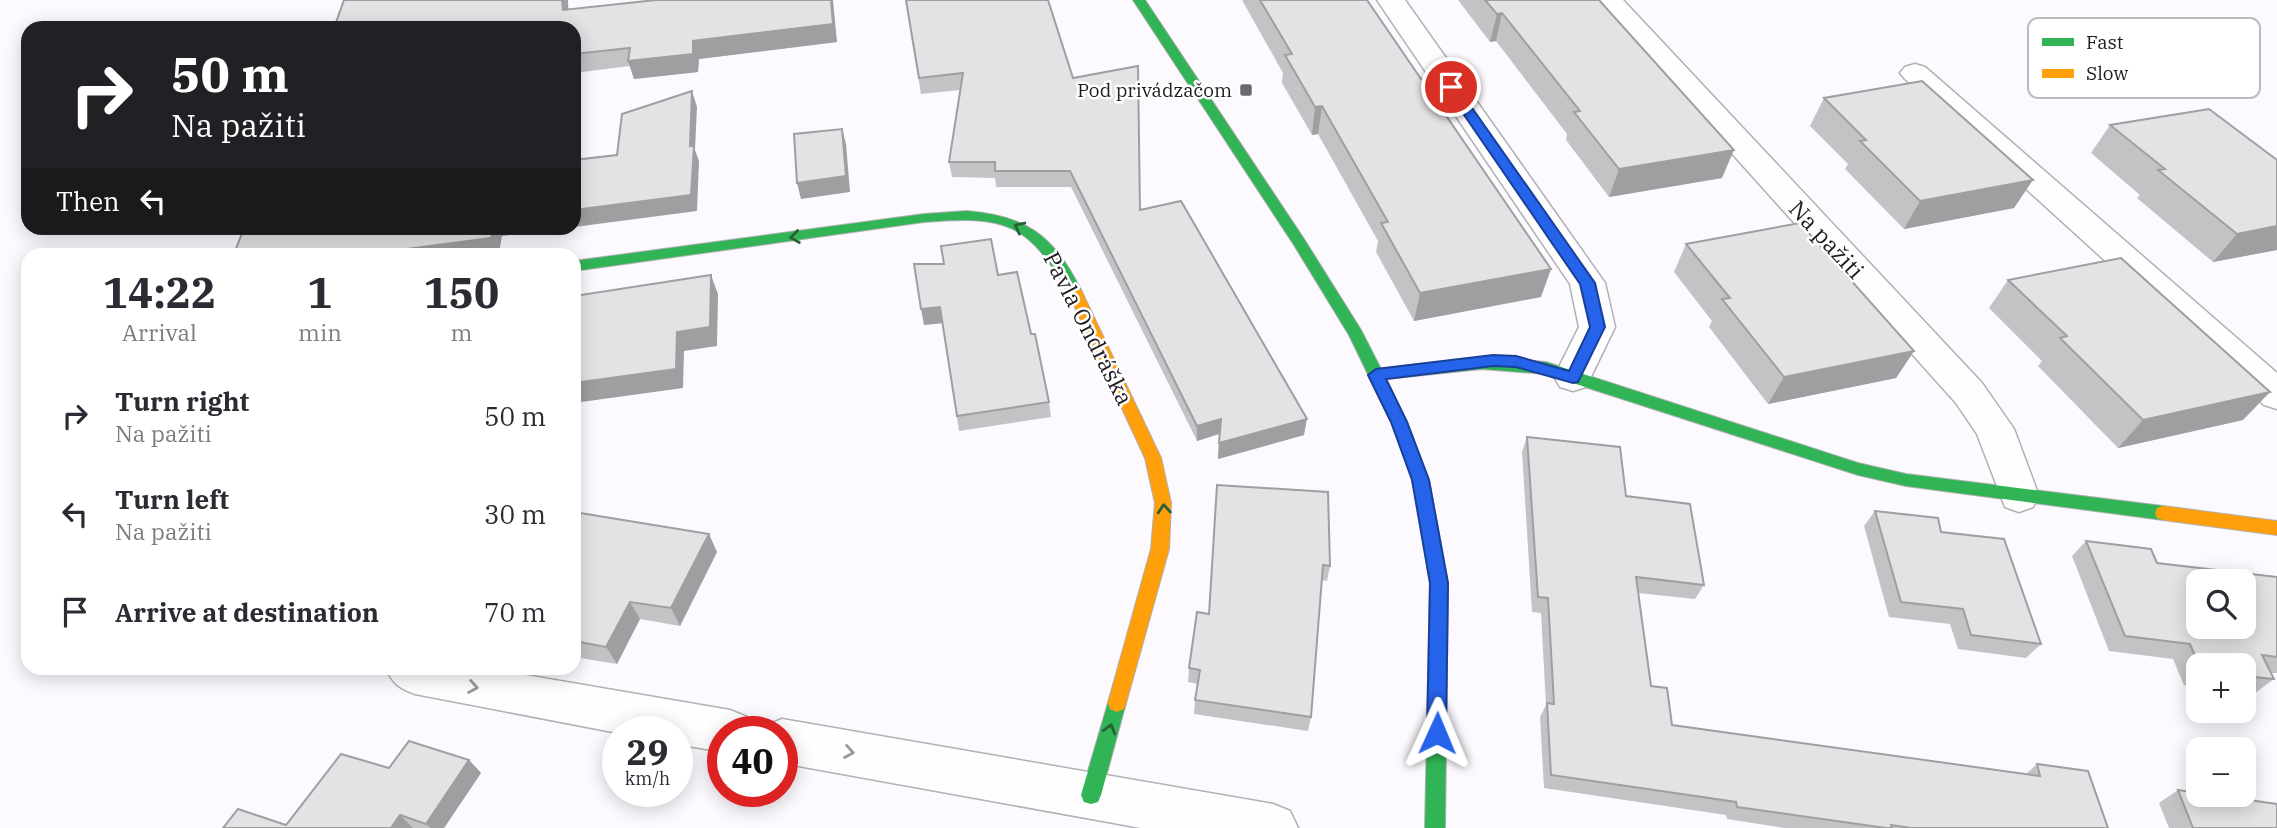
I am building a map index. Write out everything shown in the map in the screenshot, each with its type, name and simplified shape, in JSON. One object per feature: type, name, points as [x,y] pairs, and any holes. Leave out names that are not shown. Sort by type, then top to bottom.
[{"type":"street","points":[[1139,0],[1299,242],[1356,334],[1399,422],[1421,480],[1439,583],[1435,828]]},
{"type":"street","points":[[1391,0],[1587,283],[1597,327],[1573,377]]},
{"type":"street","name":"Na pažiti","points":[[1608,0],[1969,393],[1996,429],[2019,496]]},
{"type":"street","points":[[1914,73],[2277,395]]},
{"type":"street","name":"Pavla Ondráška","points":[[581,265],[927,219],[972,216],[1017,223],[1049,245],[1064,269],[1153,458],[1161,478],[1164,501],[1165,524],[1160,549],[1091,795]]},
{"type":"street","points":[[1376,375],[1493,361],[1516,362],[1573,377],[1858,469],[1929,484],[2277,528]]},
{"type":"street","points":[[419,675],[707,728]]},
{"type":"street","points":[[798,744],[1273,828]]},
{"type":"building","points":[[344,0],[562,0],[563,10],[656,0],[831,0],[833,24],[693,41],[693,54],[628,61],[630,48],[581,53],[581,21],[336,21]]},
{"type":"building","points":[[906,0],[1048,0],[1073,78],[1138,66],[1140,210],[1181,201],[1307,419],[1219,443],[1221,419],[1197,426],[1070,171],[995,171],[995,162],[949,162],[963,73],[919,78]]},
{"type":"building","points":[[1260,0],[1367,0],[1551,269],[1420,293],[1381,223],[1388,222],[1322,106],[1315,107],[1285,55],[1292,54]]},
{"type":"building","points":[[1485,0],[1599,0],[1734,150],[1619,169],[1574,112],[1580,111],[1502,13],[1497,14]]},
{"type":"building","points":[[1922,81],[2033,180],[1920,201],[1860,141],[1866,140],[1824,98]]},
{"type":"building","points":[[692,91],[690,146],[694,146],[691,195],[581,209],[581,159],[617,155],[622,114]]},
{"type":"building","points":[[2209,109],[2277,160],[2277,226],[2237,234],[2158,170],[2165,169],[2110,125]]},
{"type":"building","points":[[842,129],[846,176],[797,183],[794,134]]},
{"type":"building","points":[[1800,223],[1914,351],[1784,377],[1722,299],[1730,298],[1686,244]]},
{"type":"building","points":[[241,235],[492,235],[491,238],[414,248],[236,248]]},
{"type":"building","points":[[991,239],[998,275],[1017,272],[1031,334],[1035,334],[1049,402],[957,416],[940,307],[921,309],[914,264],[944,264],[941,246]]},
{"type":"building","points":[[2121,258],[2270,392],[2143,420],[2060,338],[2067,336],[2008,280]]},
{"type":"building","points":[[711,275],[710,327],[677,332],[676,369],[581,382],[581,295]]},
{"type":"building","points":[[1527,437],[1620,447],[1626,496],[1690,504],[1704,585],[1636,577],[1651,686],[1667,688],[1672,725],[2040,776],[2037,764],[2088,771],[2108,828],[1911,828],[1891,825],[1892,828],[1886,828],[1737,807],[1736,802],[1551,775],[1547,703],[1554,704],[1548,598],[1538,597]]},
{"type":"building","points":[[1217,485],[1328,492],[1330,566],[1323,565],[1311,717],[1195,700],[1200,670],[1189,668],[1197,612],[1209,614]]},
{"type":"building","points":[[1875,511],[1938,518],[1941,532],[2004,539],[2041,644],[1971,635],[1963,609],[1901,602]]},
{"type":"building","points":[[581,513],[709,534],[671,608],[630,602],[606,647],[581,642]]},
{"type":"building","points":[[2086,541],[2151,549],[2157,563],[2208,569],[2186,569],[2186,639],[2256,639],[2256,575],[2277,577],[2277,657],[2262,655],[2274,679],[2256,677],[2256,653],[2194,653],[2190,644],[2125,636]]},
{"type":"building","points":[[409,741],[469,760],[426,824],[400,815],[391,828],[223,828],[238,809],[286,825],[341,754],[389,768]]},
{"type":"building","points":[[2178,790],[2186,791],[2186,807],[2256,807],[2256,801],[2277,804],[2277,828],[2193,828]]},
{"type":"traffic: fast","points":[[1139,0],[1299,242],[1356,334],[1399,422],[1421,480],[1439,583],[1435,828]]},
{"type":"traffic: fast","points":[[581,265],[924,218],[987,217],[1018,226],[1039,239],[1062,268],[1074,290]]},
{"type":"traffic: fast","points":[[1376,375],[1482,363],[1546,368],[1858,469],[1906,480],[2163,513]]},
{"type":"traffic: fast","points":[[1091,795],[1117,703]]},
{"type":"traffic: slow","points":[[1074,290],[1153,458],[1163,503],[1160,549],[1117,703]]},
{"type":"traffic: slow","points":[[2163,513],[2277,528]]},
{"type":"place","name":"Pod privádzačom","points":[[1246,90]]},
{"type":"route","points":[[1437,733],[1439,583],[1421,480],[1399,422],[1376,375],[1457,363],[1493,361],[1516,362],[1573,377],[1597,327],[1587,283],[1451,87]]}]
